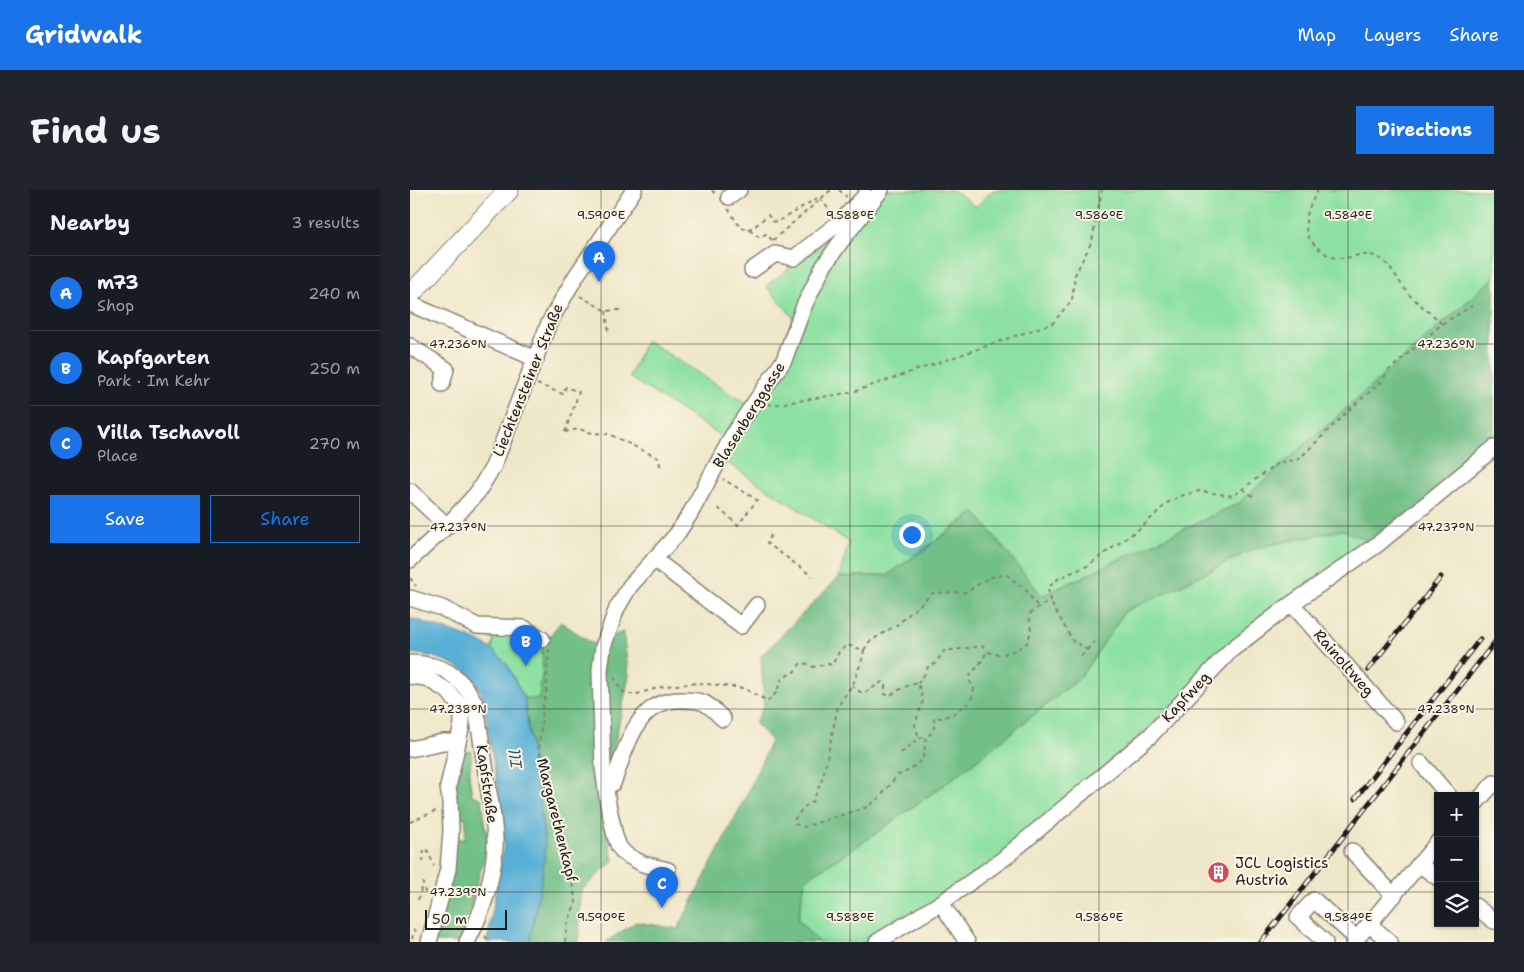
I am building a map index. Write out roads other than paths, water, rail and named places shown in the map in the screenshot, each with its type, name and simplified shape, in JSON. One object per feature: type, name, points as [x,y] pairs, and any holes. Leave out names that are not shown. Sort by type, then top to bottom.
[{"type":"main road","points":[[410,295],[510,190]]},
{"type":"street","name":"Liechtensteiner Straße","points":[[410,560],[447,526],[477,493],[493,467],[549,322],[561,299],[634,190]]},
{"type":"street","points":[[752,270],[775,254],[777,246],[794,258],[835,217],[870,190]]},
{"type":"street","name":"Blasenberggasse","points":[[606,788],[603,768],[600,670],[603,647],[617,608],[630,586],[677,534],[690,514],[735,431],[784,360],[804,306],[823,267],[881,190]]},
{"type":"street","points":[[410,301],[415,306],[536,359]]},
{"type":"street","points":[[410,346],[446,369],[442,384]]},
{"type":"street","name":"Kapfweg","points":[[877,942],[942,903],[1003,859],[1150,736],[1231,650],[1292,604],[1378,544],[1494,448]]},
{"type":"street","points":[[410,491],[447,526]]},
{"type":"street","points":[[654,559],[741,626],[757,605]]},
{"type":"street","points":[[410,598],[442,608],[477,626],[524,628],[542,639]]},
{"type":"street","name":"Rainoltweg","points":[[1292,604],[1396,722]]},
{"type":"street","name":"Kapfstraße","points":[[410,663],[442,669],[455,676],[467,686],[475,702],[492,812],[495,845],[489,881],[477,922],[467,942]]},
{"type":"street","points":[[410,676],[426,678],[448,691],[456,699],[462,713],[462,724],[448,787],[451,831],[443,889],[423,939]]},
{"type":"street","points":[[668,870],[643,864],[625,854],[615,836],[606,788],[613,784],[634,728],[654,706],[674,700],[707,703],[723,719]]},
{"type":"street","points":[[410,749],[443,742],[458,742]]},
{"type":"street","points":[[1421,763],[1446,792]]},
{"type":"street","points":[[1479,800],[1494,784]]},
{"type":"street","points":[[1325,942],[1298,917],[1314,900],[1356,941],[1434,847]]},
{"type":"street","points":[[1352,850],[1394,896]]},
{"type":"street","points":[[1419,864],[1434,875]]},
{"type":"street","points":[[942,903],[967,942]]},
{"type":"street","points":[[1479,909],[1494,922]]},
{"type":"street","points":[[1370,926],[1390,942]]},
{"type":"water","name":"Ill","points":[[410,619],[476,640],[492,649],[507,664],[524,698],[545,844],[541,881],[530,942],[487,942],[504,844],[502,812],[482,694],[473,680],[459,667],[435,657],[410,653]]},
{"type":"railway","points":[[1368,670],[1441,577]]},
{"type":"railway","points":[[1355,799],[1480,639]]},
{"type":"railway","points":[[1261,942],[1494,643]]},
{"type":"place","name":"m73","points":[[599,282]]},
{"type":"place","name":"Kapfgarten","points":[[526,666]]},
{"type":"place","name":"JCL Logistics Austria","points":[[1219,872]]},
{"type":"place","name":"Villa Tschavoll","points":[[662,908]]}]
